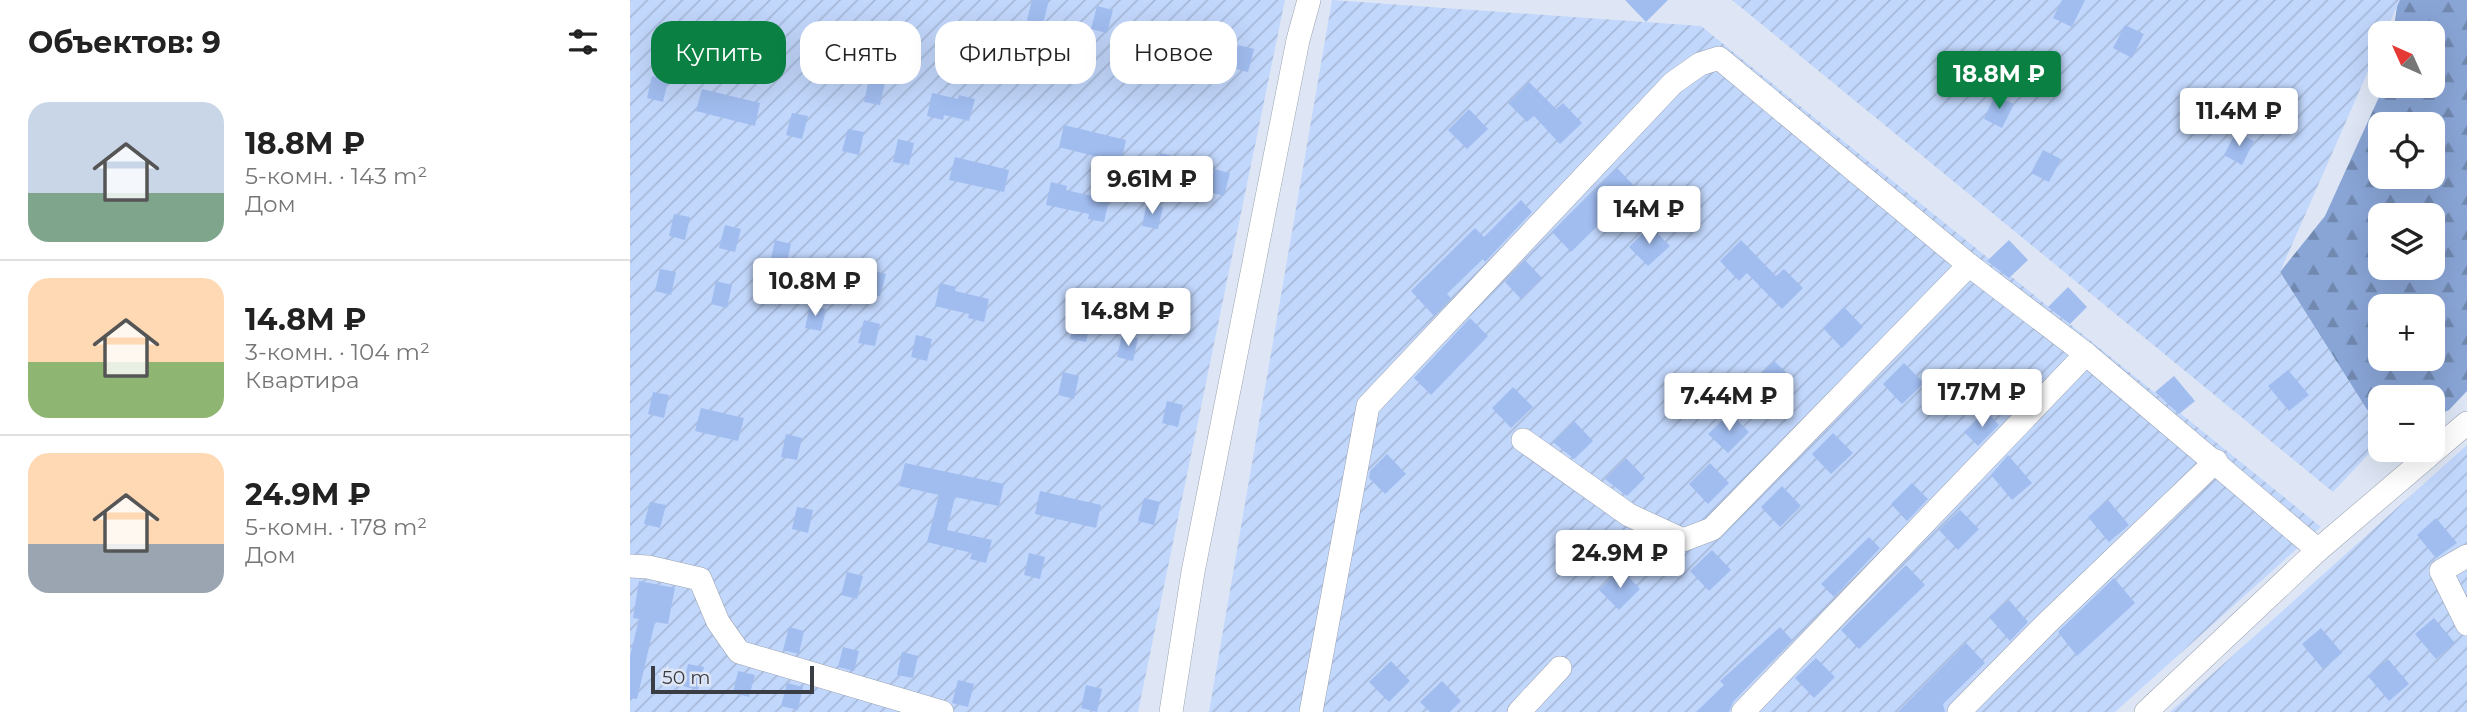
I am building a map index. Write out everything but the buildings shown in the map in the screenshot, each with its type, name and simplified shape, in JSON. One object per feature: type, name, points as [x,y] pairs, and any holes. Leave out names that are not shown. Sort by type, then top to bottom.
[{"type":"street","points":[[1171,712],[1193,572],[1298,40],[1309,0]]},
{"type":"street","points":[[1311,712],[1368,406],[1674,83],[1700,64],[1719,58],[1969,265],[2086,354],[2216,461],[2318,550]]},
{"type":"street","points":[[1523,440],[1640,520],[1683,540],[1712,529],[1969,265]]},
{"type":"street","points":[[1743,712],[2086,354]]},
{"type":"street","points":[[2146,712],[2318,550],[2467,423]]},
{"type":"street","points":[[1959,712],[2046,623],[2216,461]]},
{"type":"street","points":[[2467,556],[2441,571],[2467,624]]},
{"type":"street","points":[[630,566],[700,579],[718,622],[739,652],[942,712]]},
{"type":"street","points":[[1519,712],[1560,668]]},
{"type":"green space","points":[[2398,0],[2467,0],[2467,391],[2445,412],[2445,385],[2368,385],[2368,412],[2280,272],[2325,216],[2368,121],[2368,189],[2445,189],[2445,112],[2372,112],[2379,98],[2445,98],[2445,21],[2395,21]]},
{"type":"shaded area","points":[[630,0],[1285,0],[1138,712],[630,712]]},
{"type":"shaded area","points":[[1332,0],[1701,26],[2321,527],[2115,712],[1209,712]]},
{"type":"shaded area","points":[[1732,0],[2400,0],[2390,21],[2368,21],[2368,71],[2280,272],[2368,411],[2368,455],[2333,492]]},
{"type":"shaded area","points":[[2467,445],[2467,712],[2170,712]]}]
